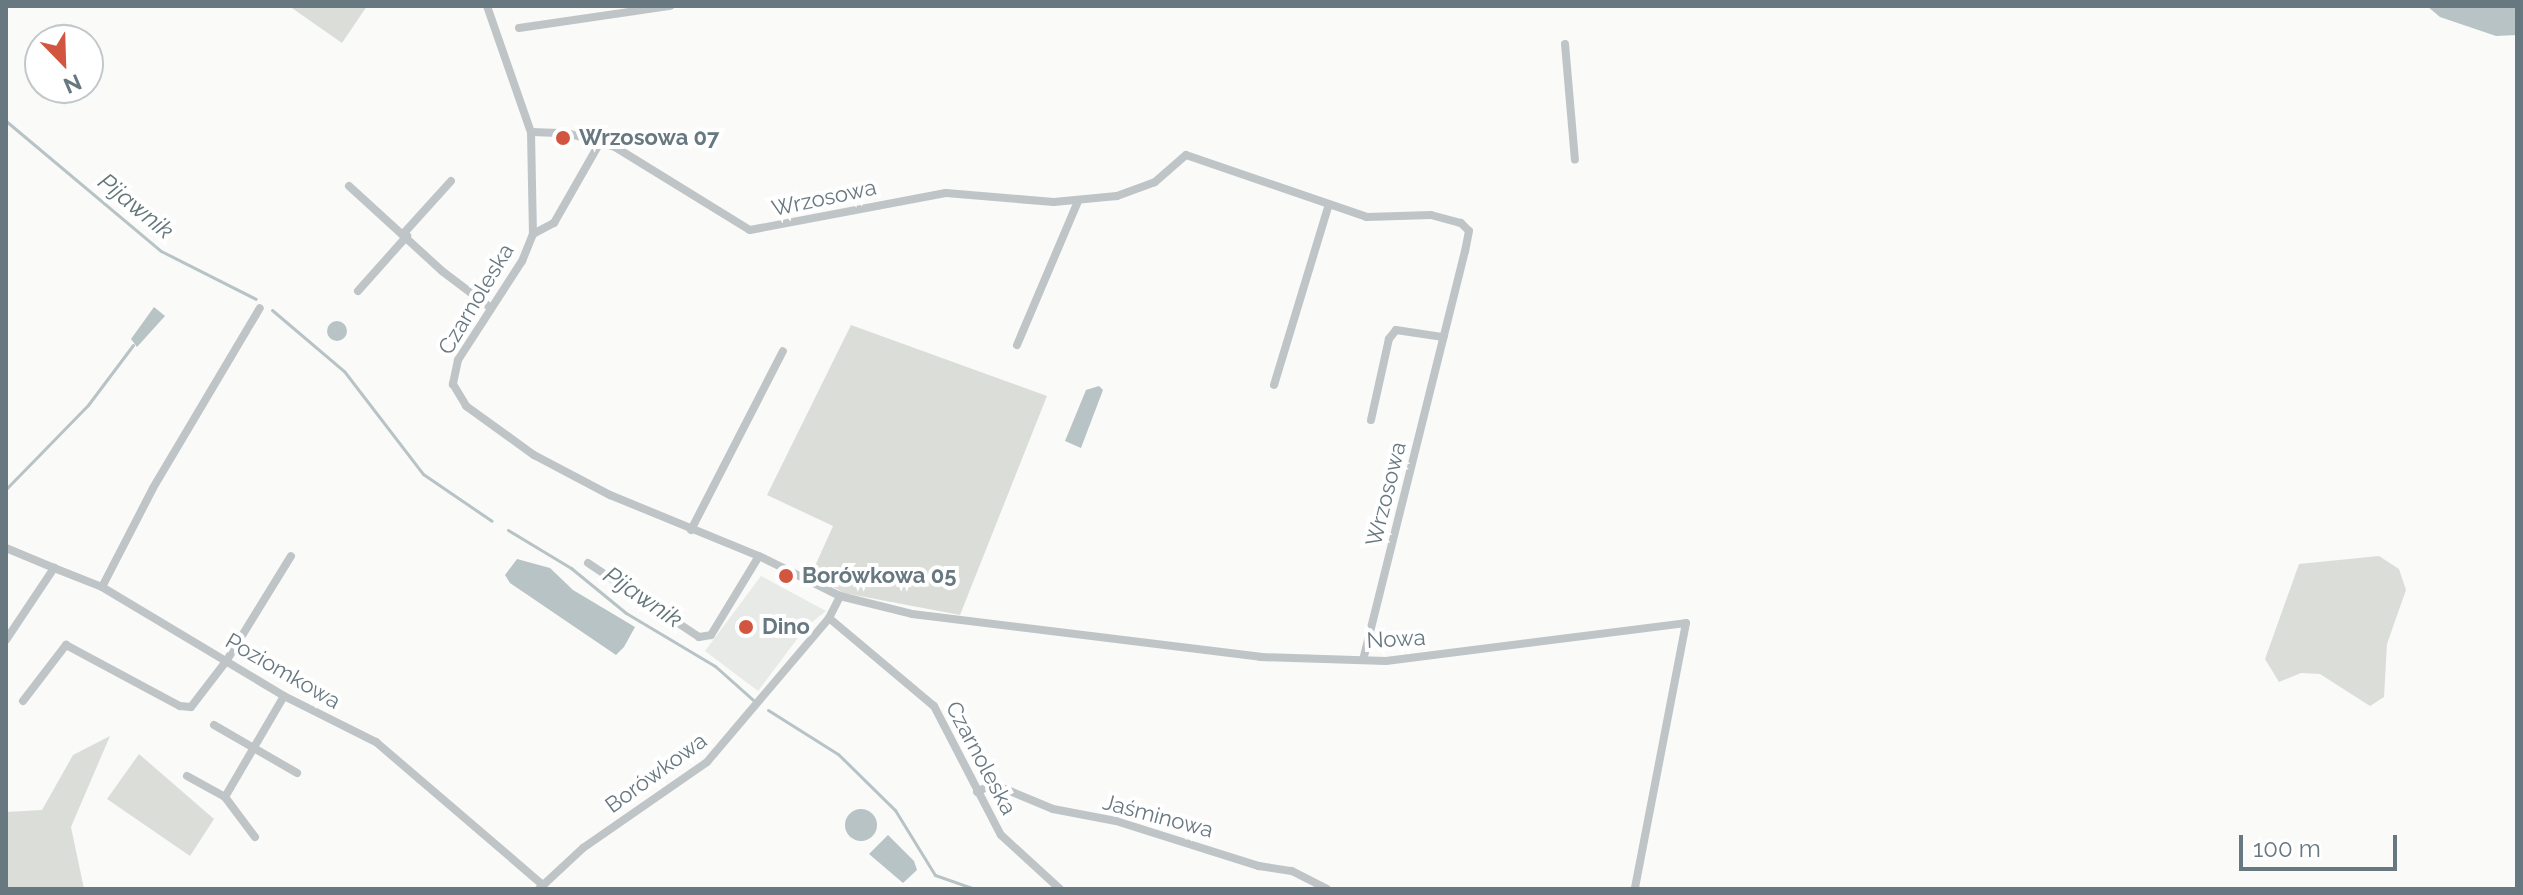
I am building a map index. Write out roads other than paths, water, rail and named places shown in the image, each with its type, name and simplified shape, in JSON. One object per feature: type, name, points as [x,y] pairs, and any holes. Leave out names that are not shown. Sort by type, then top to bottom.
[{"type":"street","name":"Czarnoleska","points":[[487,6],[531,132],[533,234],[454,371],[453,384],[466,406],[534,455],[691,530],[759,556],[840,596]]},
{"type":"street","points":[[519,28],[670,6]]},
{"type":"street","points":[[1565,44],[1575,160]]},
{"type":"street","name":"Wrzosowa","points":[[531,132],[567,133],[615,147],[750,230],[946,193],[1078,201],[1134,193],[1186,155],[1380,219],[1431,215],[1466,226],[1469,231],[1363,659]]},
{"type":"street","points":[[533,234],[554,223],[599,144]]},
{"type":"street","points":[[358,291],[451,181]]},
{"type":"street","points":[[349,186],[491,308]]},
{"type":"street","points":[[1017,345],[1078,201]]},
{"type":"street","points":[[1274,385],[1329,204]]},
{"type":"street","points":[[102,587],[153,488],[260,308]]},
{"type":"street","name":"Wrzosowa","points":[[1371,420],[1389,339],[1396,330],[1443,337]]},
{"type":"street","points":[[691,530],[783,351]]},
{"type":"street","name":"Poziomkowa","points":[[6,548],[102,587],[284,696],[376,742],[541,887]]},
{"type":"street","points":[[23,701],[66,645],[180,706],[191,707],[201,698],[227,660],[291,556]]},
{"type":"street","points":[[588,563],[699,637],[711,635],[759,556]]},
{"type":"street","points":[[6,640],[54,568]]},
{"type":"street","name":"Nowa","points":[[840,596],[945,619],[1260,657],[1413,658],[1686,623],[1635,889]]},
{"type":"street","name":"Borówkowa","points":[[541,887],[583,848],[707,762],[829,618],[840,596]]},
{"type":"street","name":"Czarnoleska","points":[[829,618],[934,706],[953,735],[977,792],[1001,835],[1060,889]]},
{"type":"street","points":[[225,797],[284,696]]},
{"type":"street","points":[[214,725],[297,773]]},
{"type":"street","points":[[187,776],[225,797],[255,837]]},
{"type":"street","name":"Jaśminowa","points":[[977,792],[989,786],[1005,789],[1053,809],[1129,825],[1259,866],[1292,871],[1327,889]]},
{"type":"waterway","name":"Pijawnik","points":[[6,121],[161,251],[256,299]]},
{"type":"waterway","name":"Pijawnik","points":[[272,310],[344,371],[423,474],[492,521]]},
{"type":"waterway","points":[[6,489],[88,405],[133,345]]},
{"type":"waterway","name":"Pijawnik","points":[[508,530],[571,568],[626,613],[715,666],[753,700]]},
{"type":"waterway","name":"Pijawnik","points":[[768,710],[838,754],[895,810],[935,875],[975,889]]},
{"type":"place","name":"Wrzosowa 07","points":[[563,138]]},
{"type":"place","name":"Borówkowa 05","points":[[786,576]]},
{"type":"place","name":"Dino","points":[[746,627]]}]
